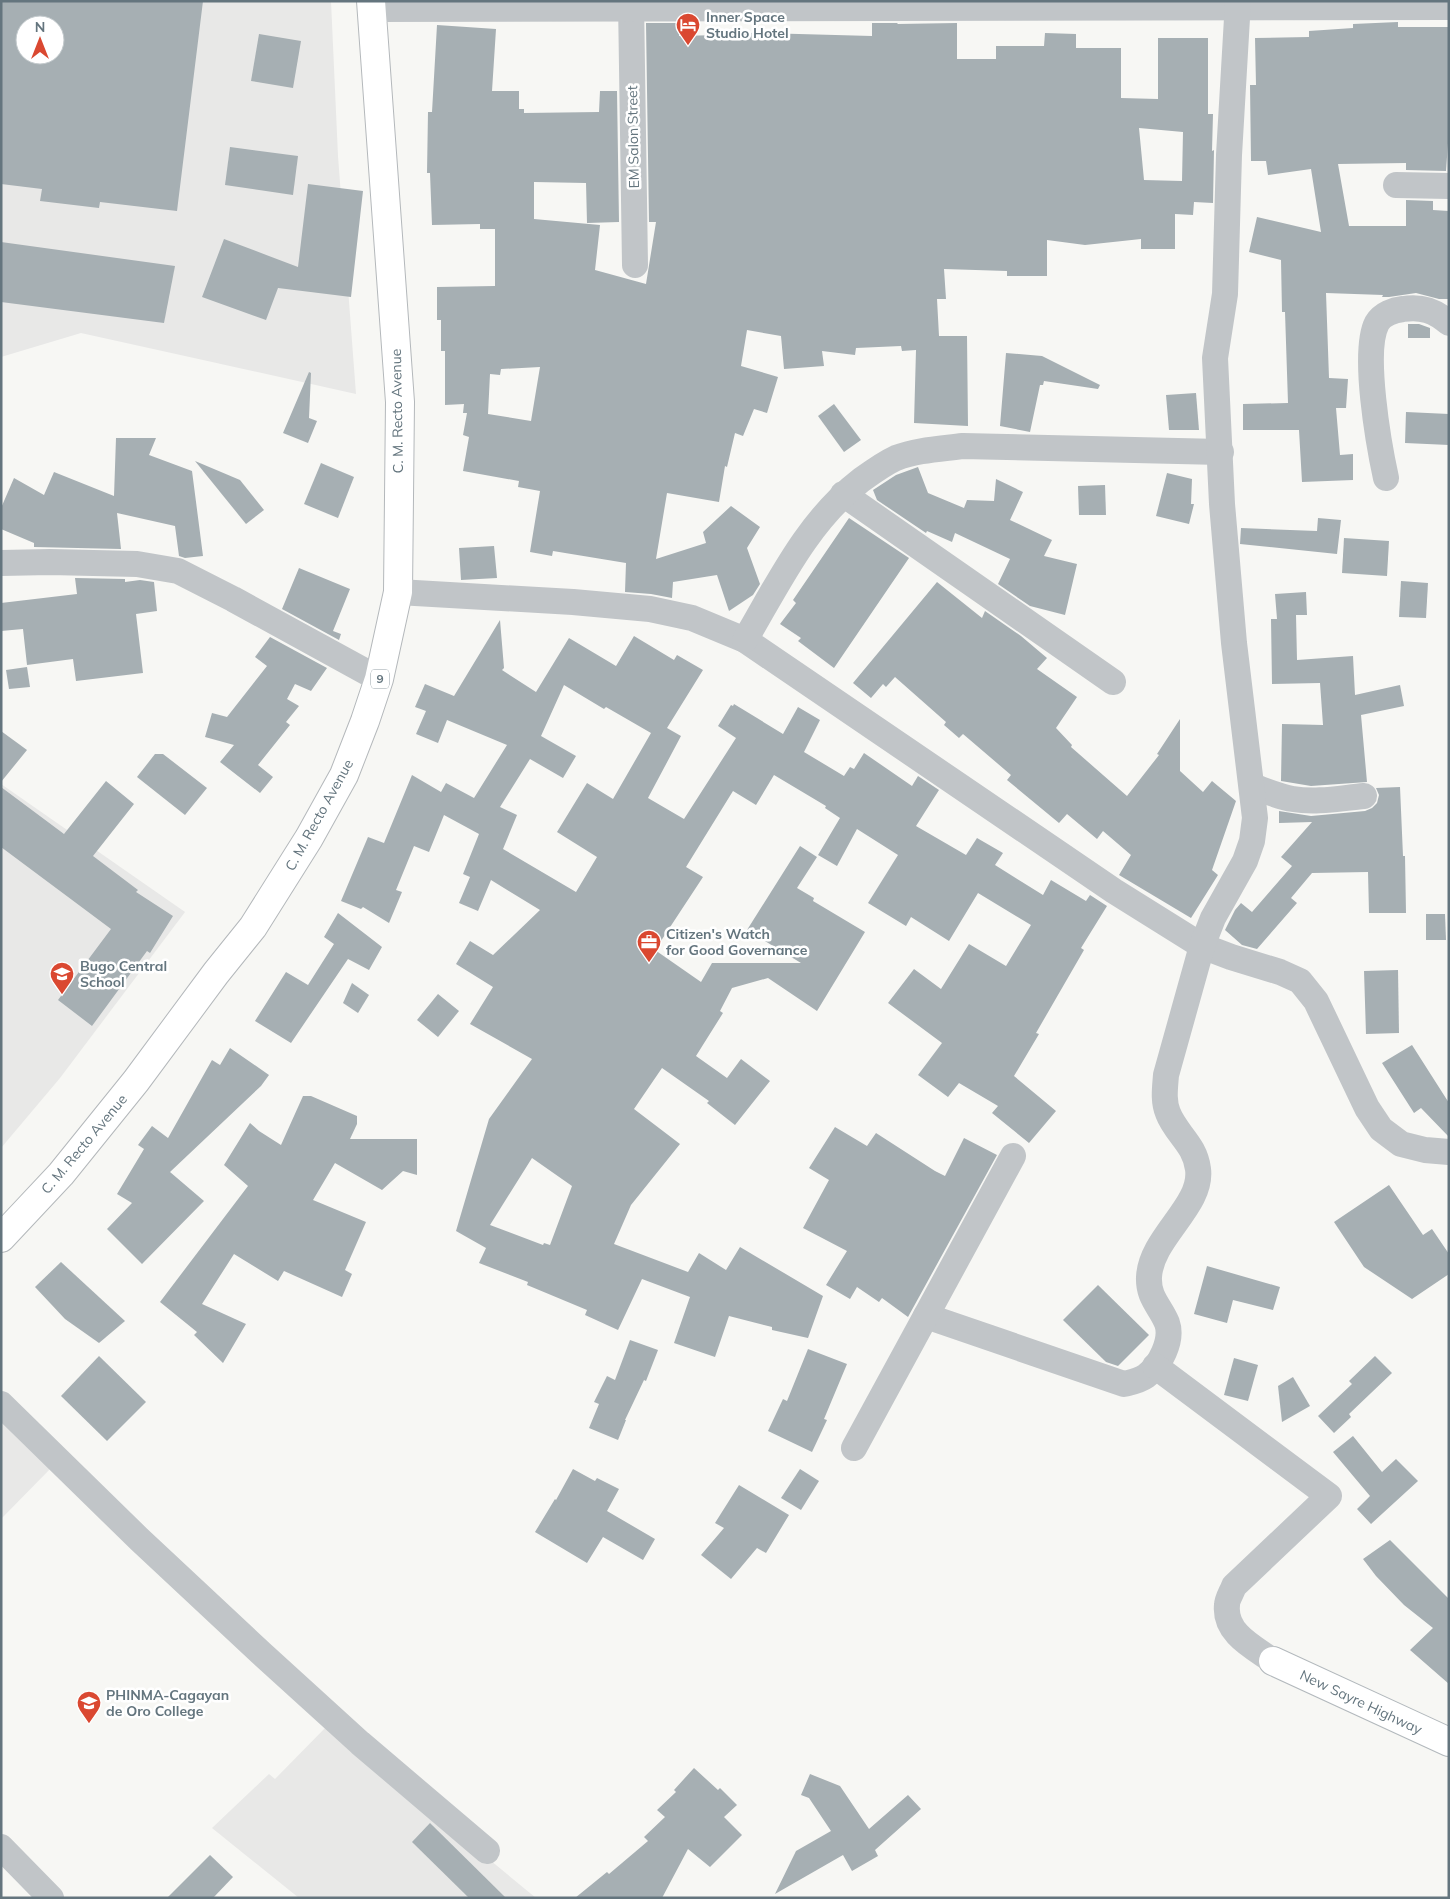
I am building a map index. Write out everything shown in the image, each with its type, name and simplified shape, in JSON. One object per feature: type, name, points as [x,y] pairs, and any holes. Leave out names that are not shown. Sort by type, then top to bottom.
[{"type":"main road","name":"C. M. Recto Avenue","points":[[1,1238],[61,1174],[136,1081],[216,973],[253,928],[309,838],[344,775],[379,679],[398,592],[400,402],[371,5]]},
{"type":"main road","name":"New Sayre Highway","points":[[1272,1661],[1449,1742]]},
{"type":"street","points":[[926,1316],[1124,1384],[1141,1379],[1155,1366],[1169,1336],[1167,1323],[1151,1294],[1149,1277],[1155,1254],[1197,1186],[1198,1170],[1194,1153],[1168,1112],[1164,1097],[1166,1075],[1202,946],[1213,918],[1245,861],[1252,841],[1255,818],[1234,643],[1222,504],[1216,358],[1225,294],[1229,155],[1238,4]]},
{"type":"street","points":[[371,5],[1238,4],[1449,6]]},
{"type":"street","name":"EM Salon Street","points":[[631,5],[635,265]]},
{"type":"street","points":[[1396,185],[1449,186]]},
{"type":"street","points":[[1386,478],[1376,423],[1372,369],[1372,338],[1378,321],[1393,310],[1411,308],[1436,313],[1449,323]]},
{"type":"street","points":[[745,640],[810,532],[843,494],[871,472],[895,458],[920,451],[963,446],[1221,452]]},
{"type":"street","points":[[843,494],[1113,682]]},
{"type":"street","points":[[1,563],[137,564],[178,571],[379,679]]},
{"type":"street","points":[[398,592],[573,602],[650,609],[692,618],[745,640],[1106,886],[1202,946],[1280,972],[1300,982],[1316,1001],[1367,1108],[1381,1129],[1400,1144],[1425,1150],[1449,1152]]},
{"type":"street","points":[[1252,786],[1275,795],[1294,799],[1316,800],[1364,796]]},
{"type":"street","points":[[854,1448],[1013,1156]]},
{"type":"street","points":[[1155,1366],[1329,1496],[1234,1586],[1227,1603],[1227,1620],[1233,1631],[1272,1661]]},
{"type":"street","points":[[1,1404],[139,1540],[275,1666],[360,1744],[487,1851]]},
{"type":"street","points":[[1,1847],[51,1898]]},
{"type":"shaded area","points":[[1,1],[331,1],[338,156],[356,394],[81,333],[1,357]]},
{"type":"shaded area","name":"Bugo Central School","points":[[1,784],[185,912],[60,1078],[1,1148]]},
{"type":"shaded area","points":[[1,1421],[51,1468],[1,1519]]},
{"type":"shaded area","points":[[327,1726],[536,1898],[299,1898],[212,1828],[269,1774],[275,1779]]},
{"type":"building","points":[[1,1],[203,1],[177,211],[100,202],[99,208],[40,201],[42,189],[1,184]]},
{"type":"building","points":[[1398,22],[1398,27],[1449,27],[1449,129],[1446,171],[1406,170],[1406,163],[1338,164],[1349,226],[1406,226],[1406,200],[1433,201],[1433,210],[1449,211],[1449,299],[1439,299],[1416,293],[1382,297],[1383,295],[1326,293],[1329,378],[1348,379],[1346,408],[1336,408],[1340,455],[1353,454],[1353,480],[1302,482],[1299,430],[1243,430],[1243,404],[1288,403],[1285,312],[1282,312],[1281,260],[1249,252],[1257,217],[1321,232],[1311,169],[1268,175],[1266,161],[1251,161],[1250,85],[1256,85],[1255,38],[1309,37],[1309,31],[1353,28],[1353,24]]},
{"type":"building","points":[[646,23],[679,23],[679,36],[719,35],[719,32],[872,36],[872,23],[957,23],[957,59],[996,59],[996,46],[1044,46],[1045,33],[1076,34],[1076,48],[1121,48],[1121,98],[1158,99],[1158,38],[1208,38],[1208,114],[1213,114],[1213,203],[1194,202],[1193,215],[1175,214],[1175,249],[1141,249],[1141,239],[1085,245],[1047,240],[1047,276],[1007,276],[1007,271],[944,269],[946,299],[937,299],[939,336],[967,336],[968,426],[914,423],[916,350],[902,351],[901,346],[856,348],[855,355],[822,351],[824,366],[784,369],[781,336],[747,330],[741,366],[778,377],[767,413],[754,409],[743,436],[735,433],[727,467],[725,466],[719,502],[667,493],[656,559],[706,543],[703,532],[731,506],[760,527],[747,548],[760,584],[753,595],[729,611],[717,575],[673,582],[672,598],[625,592],[626,563],[553,551],[552,556],[530,552],[540,491],[518,487],[519,481],[463,471],[469,437],[463,435],[467,413],[463,413],[464,404],[445,405],[445,351],[441,351],[441,320],[437,320],[437,287],[495,286],[495,229],[480,229],[480,224],[432,225],[430,173],[427,173],[428,112],[432,112],[437,25],[496,29],[492,91],[519,91],[519,109],[524,109],[524,113],[599,112],[600,91],[617,91],[619,222],[587,223],[586,183],[534,182],[534,219],[600,225],[595,270],[646,284],[656,222],[649,222]],"holes":[[[1139,128],[1183,132],[1182,181],[1144,180]],[[540,367],[531,421],[488,414],[490,374],[500,375],[501,369]]]},
{"type":"building","points":[[259,34],[301,41],[293,88],[251,81]]},
{"type":"building","points":[[230,147],[298,156],[293,195],[225,185]]},
{"type":"building","points":[[308,184],[363,191],[351,297],[278,288],[266,320],[202,297],[224,239],[298,267]]},
{"type":"building","points":[[1,242],[175,266],[164,323],[1,302]]},
{"type":"building","points":[[1408,324],[1419,324],[1430,328],[1430,338],[1408,338]]},
{"type":"building","points":[[1006,353],[1042,356],[1100,385],[1098,389],[1044,381],[1043,385],[1040,385],[1030,432],[1000,426]]},
{"type":"building","points":[[309,372],[311,373],[309,418],[317,421],[308,443],[283,433]]},
{"type":"building","points":[[1196,393],[1199,430],[1169,430],[1166,395]]},
{"type":"building","points":[[834,404],[861,440],[844,452],[818,416]]},
{"type":"building","points":[[1406,412],[1449,414],[1449,445],[1405,443]]},
{"type":"building","points":[[116,438],[156,438],[149,455],[192,471],[203,556],[185,558],[179,556],[175,526],[117,513],[121,549],[34,547],[34,543],[1,529],[1,508],[14,478],[44,495],[54,472],[114,496]]},
{"type":"building","points":[[195,461],[240,480],[264,510],[246,524]]},
{"type":"building","points":[[321,463],[354,477],[338,518],[304,504]]},
{"type":"building","points":[[918,467],[928,493],[964,508],[967,500],[994,501],[996,479],[1023,492],[1010,520],[1052,540],[1044,556],[1077,564],[1065,615],[1030,606],[998,584],[1010,559],[955,533],[952,542],[927,531],[926,533],[877,500],[873,490],[896,475]]},
{"type":"building","points":[[1167,473],[1192,479],[1191,504],[1194,504],[1189,524],[1156,516]]},
{"type":"building","points":[[1105,485],[1106,515],[1079,515],[1078,486]]},
{"type":"building","points":[[849,518],[909,558],[834,668],[798,641],[801,638],[780,624],[796,603],[793,600]]},
{"type":"building","points":[[1318,518],[1341,520],[1337,554],[1240,544],[1241,528],[1317,531]]},
{"type":"building","points":[[1344,538],[1389,541],[1387,576],[1342,573]]},
{"type":"building","points":[[494,546],[497,578],[461,580],[459,548]]},
{"type":"building","points":[[299,568],[350,589],[333,631],[341,634],[339,640],[282,609]]},
{"type":"building","points":[[75,578],[125,579],[125,582],[140,580],[154,582],[157,611],[136,614],[143,673],[76,681],[73,659],[27,665],[23,629],[1,631],[1,603],[77,594]]},
{"type":"building","points":[[1401,581],[1428,583],[1426,618],[1399,617]]},
{"type":"building","points":[[937,582],[982,618],[985,611],[1021,636],[1047,658],[1037,669],[1077,697],[1056,728],[1072,745],[1071,747],[1127,796],[1159,755],[1157,754],[1180,719],[1180,771],[1203,792],[1212,781],[1236,801],[1212,870],[1218,875],[1191,918],[1119,875],[1131,855],[1103,831],[1097,839],[1067,814],[1059,823],[1007,780],[1011,775],[963,734],[959,738],[944,725],[946,722],[895,677],[886,687],[883,684],[871,698],[853,683]]},
{"type":"building","points":[[1306,592],[1307,615],[1296,615],[1297,660],[1353,656],[1355,695],[1400,685],[1404,706],[1361,715],[1367,782],[1311,786],[1281,781],[1282,724],[1323,725],[1320,683],[1272,684],[1271,619],[1277,619],[1275,594]]},
{"type":"building","points":[[500,620],[504,668],[502,670],[536,692],[569,638],[616,666],[634,636],[674,660],[677,655],[703,670],[667,728],[681,736],[648,798],[684,819],[736,738],[718,726],[731,705],[733,706],[734,704],[783,734],[798,707],[820,720],[804,752],[844,776],[850,767],[854,769],[864,753],[912,786],[918,776],[939,790],[916,826],[966,855],[977,838],[1003,853],[995,865],[1043,895],[1051,880],[1086,901],[1090,895],[1107,906],[1081,948],[1084,950],[1036,1033],[1039,1034],[1014,1076],[1056,1111],[1029,1143],[992,1113],[998,1106],[959,1083],[948,1097],[918,1075],[942,1043],[888,1003],[914,969],[941,989],[969,944],[1006,966],[1031,925],[978,893],[949,941],[911,917],[906,926],[868,903],[898,855],[857,829],[837,866],[818,855],[840,818],[825,808],[826,806],[774,775],[756,805],[733,791],[686,867],[703,877],[655,950],[701,982],[712,963],[801,963],[747,930],[800,846],[817,857],[797,888],[814,898],[813,901],[865,932],[817,1011],[768,978],[732,988],[720,1011],[723,1013],[696,1056],[727,1078],[741,1059],[770,1081],[735,1125],[707,1103],[709,1101],[662,1068],[634,1109],[680,1144],[631,1205],[614,1244],[688,1272],[699,1253],[726,1270],[740,1247],[823,1296],[808,1338],[772,1330],[772,1327],[729,1316],[715,1357],[674,1343],[690,1297],[642,1279],[618,1330],[585,1315],[587,1310],[527,1285],[528,1282],[479,1263],[486,1248],[456,1231],[489,1119],[532,1059],[470,1024],[493,987],[456,964],[470,941],[493,955],[540,910],[491,880],[478,911],[459,903],[470,877],[463,874],[479,834],[444,815],[429,852],[414,846],[396,890],[402,892],[389,923],[363,907],[361,909],[341,901],[368,837],[384,843],[412,775],[441,792],[446,783],[474,798],[507,745],[447,720],[438,743],[416,734],[426,711],[415,707],[425,684],[454,696]],"holes":[[[564,685],[604,709],[606,707],[651,733],[613,799],[587,783],[557,832],[597,857],[576,892],[503,849],[517,815],[500,807],[530,759],[563,778],[576,756],[541,736]],[[532,1158],[572,1186],[550,1245],[544,1243],[543,1245],[490,1225]]]},
{"type":"building","points":[[270,637],[327,668],[311,691],[295,684],[287,699],[299,706],[286,722],[290,725],[258,765],[273,777],[260,793],[220,762],[234,745],[205,737],[212,713],[227,717],[267,666],[255,657]]},
{"type":"building","points":[[27,667],[30,687],[9,689],[6,670]]},
{"type":"building","points":[[1,731],[27,750],[1,782]]},
{"type":"building","points":[[155,754],[163,754],[207,788],[185,815],[137,777]]},
{"type":"building","points":[[106,781],[134,804],[93,856],[138,890],[136,892],[173,916],[150,953],[147,951],[92,1026],[58,1000],[111,929],[1,847],[1,787],[64,834]]},
{"type":"building","points":[[1400,787],[1403,856],[1405,856],[1406,913],[1369,913],[1368,872],[1312,873],[1291,898],[1297,903],[1257,949],[1242,945],[1225,930],[1235,910],[1241,903],[1252,912],[1292,866],[1281,857],[1312,822],[1279,823],[1279,811],[1311,816],[1365,811],[1377,803],[1379,795],[1376,788]]},
{"type":"building","points":[[338,913],[382,947],[369,970],[348,959],[291,1043],[255,1021],[286,972],[308,985],[334,944],[324,937]]},
{"type":"building","points":[[1426,914],[1445,914],[1446,940],[1426,940]]},
{"type":"building","points":[[1398,970],[1399,1033],[1366,1034],[1364,971]]},
{"type":"building","points":[[352,983],[369,995],[358,1013],[343,1003]]},
{"type":"building","points":[[438,994],[459,1011],[438,1037],[417,1020]]},
{"type":"building","points":[[1412,1045],[1449,1103],[1449,1137],[1421,1108],[1414,1113],[1382,1063]]},
{"type":"building","points":[[230,1048],[269,1075],[261,1086],[170,1172],[204,1201],[142,1264],[107,1229],[132,1203],[117,1194],[144,1149],[138,1145],[152,1126],[168,1138],[212,1060],[220,1065]]},
{"type":"building","points":[[303,1096],[311,1096],[357,1116],[357,1124],[350,1139],[417,1139],[417,1175],[403,1171],[382,1190],[335,1163],[313,1200],[366,1222],[345,1270],[352,1274],[342,1297],[284,1271],[278,1281],[234,1254],[202,1304],[246,1324],[223,1363],[194,1335],[197,1332],[160,1302],[248,1186],[224,1165],[250,1123],[281,1145]]},
{"type":"building","points":[[835,1127],[867,1146],[876,1133],[945,1176],[964,1138],[997,1155],[908,1317],[882,1298],[879,1302],[857,1287],[850,1299],[826,1285],[847,1251],[803,1228],[829,1180],[809,1168]]},
{"type":"building","points":[[1389,1185],[1423,1235],[1432,1229],[1449,1254],[1449,1274],[1412,1299],[1364,1267],[1334,1222]]},
{"type":"building","points":[[61,1262],[125,1321],[99,1343],[65,1319],[35,1287]]},
{"type":"building","points":[[1207,1266],[1280,1287],[1273,1310],[1233,1300],[1227,1323],[1194,1314]]},
{"type":"building","points":[[1098,1285],[1149,1335],[1118,1366],[1106,1362],[1063,1320]]},
{"type":"building","points":[[630,1340],[658,1350],[646,1381],[644,1380],[625,1420],[618,1440],[589,1428],[599,1404],[594,1402],[607,1376],[615,1380]]},
{"type":"building","points":[[808,1349],[847,1364],[824,1419],[827,1420],[812,1452],[768,1431],[783,1399],[787,1401]]},
{"type":"building","points":[[99,1356],[146,1402],[107,1441],[61,1396]]},
{"type":"building","points":[[1375,1356],[1392,1373],[1349,1414],[1351,1417],[1334,1433],[1318,1416],[1352,1384],[1349,1381]]},
{"type":"building","points":[[1234,1358],[1258,1365],[1248,1401],[1224,1395]]},
{"type":"building","points":[[1293,1377],[1310,1406],[1282,1422],[1278,1386]]},
{"type":"building","points":[[1353,1436],[1382,1472],[1396,1459],[1418,1481],[1371,1524],[1357,1509],[1370,1496],[1333,1452]]},
{"type":"building","points":[[573,1469],[595,1481],[597,1478],[619,1489],[607,1511],[655,1539],[643,1560],[603,1537],[587,1563],[535,1532]]},
{"type":"building","points":[[800,1469],[819,1481],[801,1510],[781,1498]]},
{"type":"building","points":[[739,1485],[789,1515],[766,1553],[757,1548],[731,1579],[701,1555],[724,1528],[715,1523]]},
{"type":"building","points":[[1390,1540],[1449,1599],[1449,1684],[1410,1650],[1433,1628],[1404,1605],[1376,1576],[1363,1559]]},
{"type":"building","points":[[694,1768],[718,1790],[720,1788],[737,1805],[724,1817],[742,1835],[710,1867],[688,1849],[662,1898],[575,1898],[607,1872],[609,1874],[648,1841],[644,1837],[665,1817],[657,1810],[676,1792],[674,1790]]},
{"type":"building","points":[[810,1774],[840,1786],[869,1829],[908,1795],[921,1809],[875,1850],[878,1856],[852,1871],[843,1855],[775,1894],[796,1851],[831,1831],[809,1798],[801,1795]]},
{"type":"building","points":[[430,1823],[506,1898],[469,1898],[412,1842]]},
{"type":"building","points":[[210,1855],[233,1877],[213,1898],[167,1898]]},
{"type":"place","name":"Inner Space Studio Hotel","points":[[688,46]]},
{"type":"place","name":"Citizen's Watch for Good Governance","points":[[649,963]]},
{"type":"place","name":"Bugo Central School","points":[[62,995]]},
{"type":"place","name":"PHINMA-Cagayan de Oro College","points":[[89,1724]]}]
